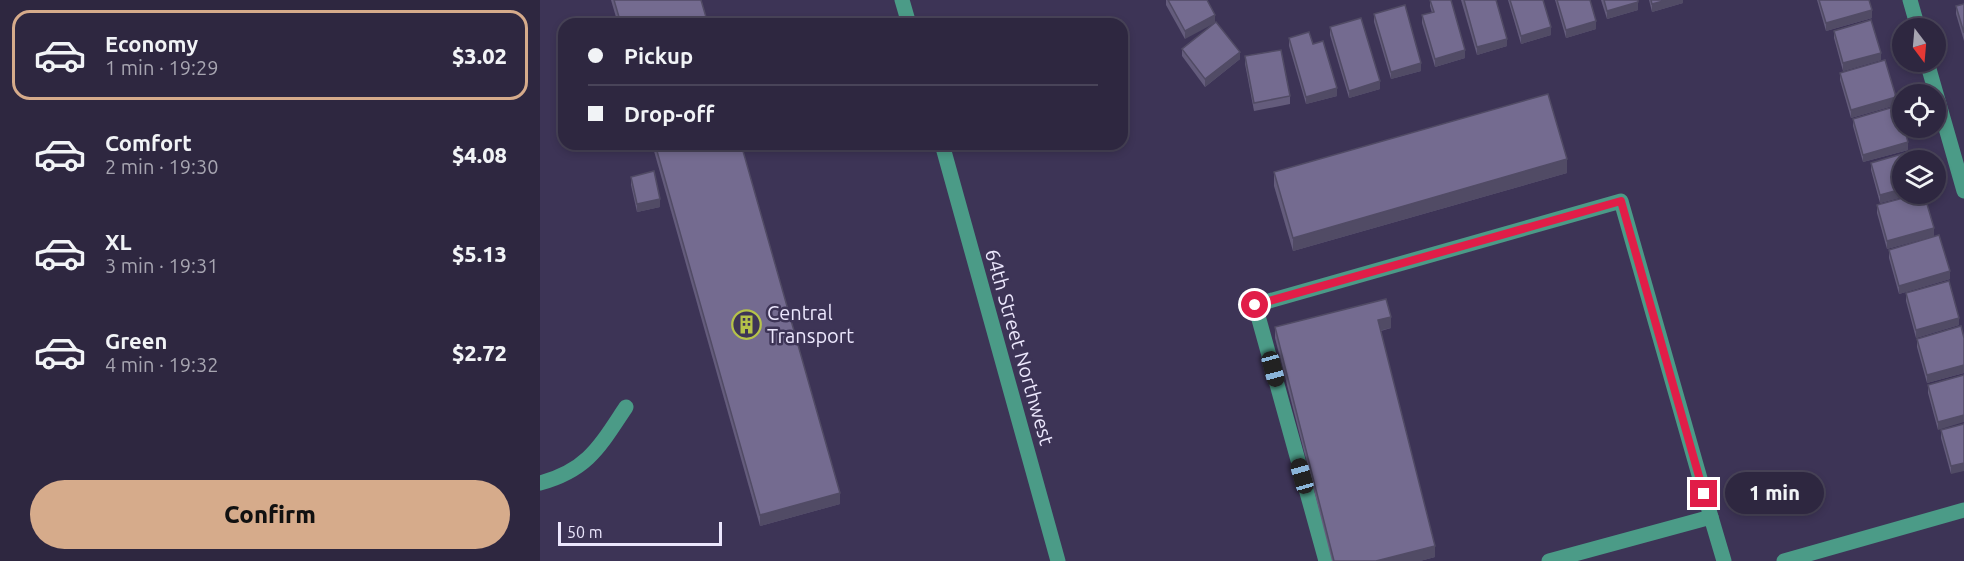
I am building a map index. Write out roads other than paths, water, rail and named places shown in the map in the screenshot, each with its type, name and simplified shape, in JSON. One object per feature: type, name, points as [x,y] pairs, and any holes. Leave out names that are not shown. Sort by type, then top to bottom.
[{"type":"street","points":[[902,0],[907,18]]},
{"type":"street","points":[[1910,0],[1915,18]]},
{"type":"street","points":[[1930,72],[1964,191]]},
{"type":"street","name":"64th Street Northwest","points":[[944,150],[1058,561]]},
{"type":"street","points":[[1326,561],[1255,305],[1621,201],[1724,561]]},
{"type":"street","points":[[540,483],[562,477],[594,455],[626,407]]},
{"type":"street","points":[[1786,561],[1964,510]]},
{"type":"street","points":[[1549,561],[1711,517]]},
{"type":"place","name":"Central Transport","points":[[746,324]]}]
